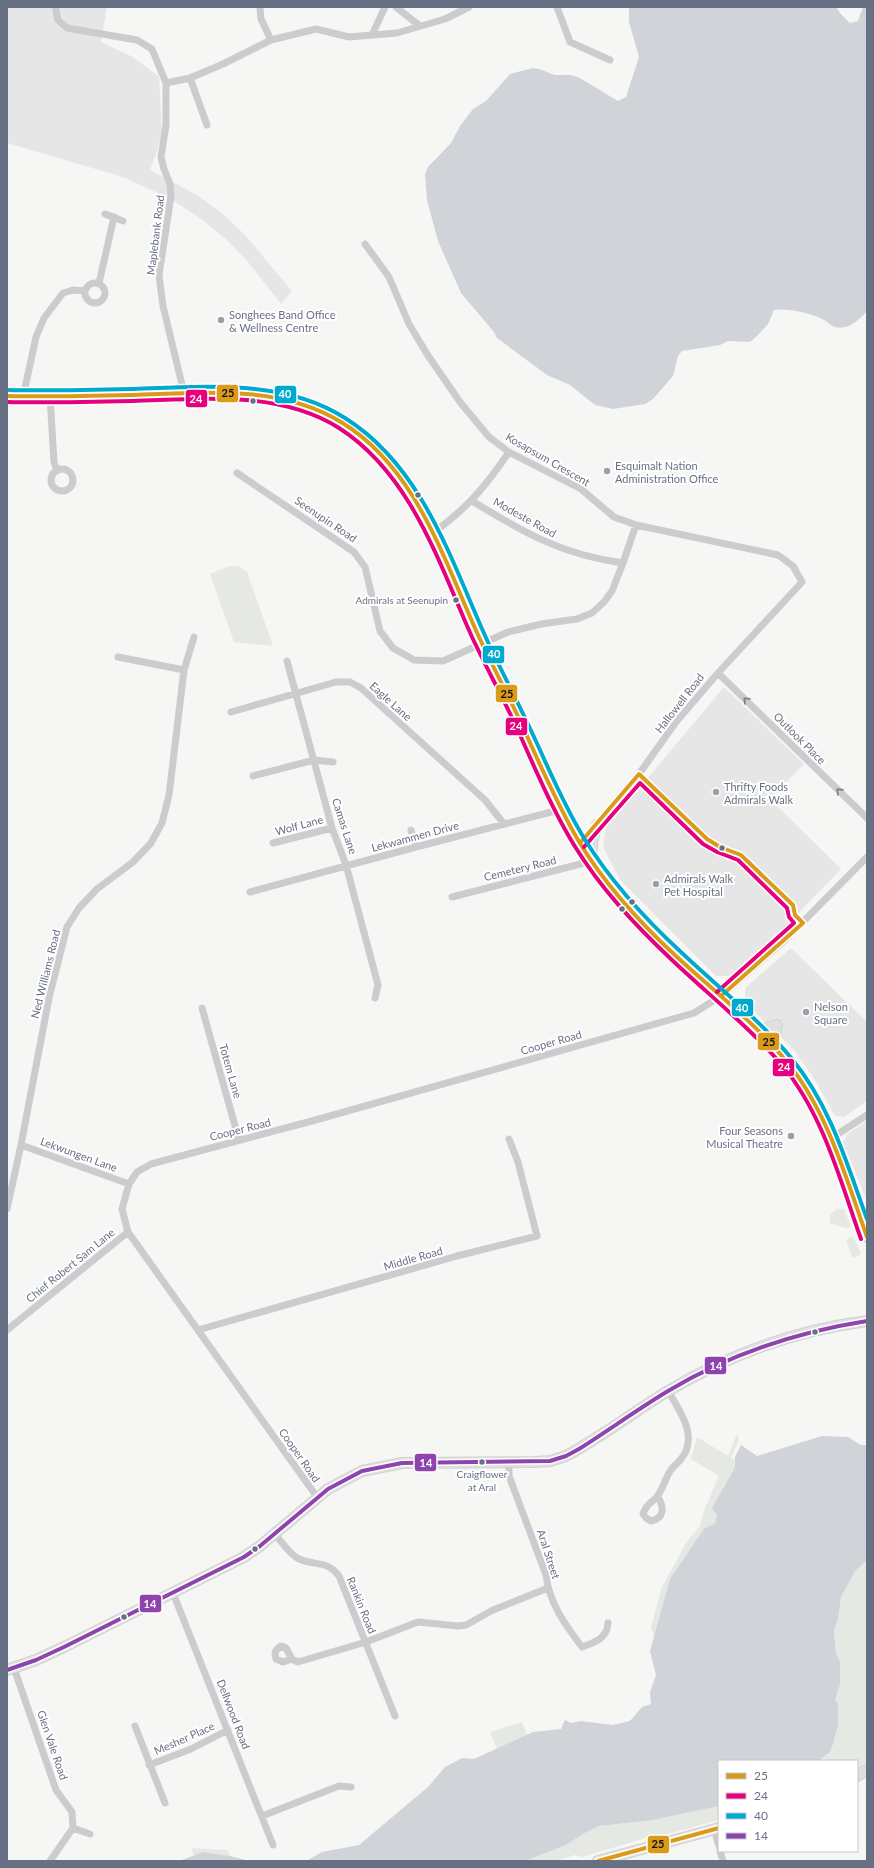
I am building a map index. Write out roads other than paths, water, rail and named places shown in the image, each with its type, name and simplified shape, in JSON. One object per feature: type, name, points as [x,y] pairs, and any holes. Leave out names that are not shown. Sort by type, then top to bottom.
[{"type":"main road","points":[[7,396],[23,397],[184,393],[260,395],[285,398],[315,408],[342,422],[368,441],[390,463],[410,492],[580,843],[606,881],[641,922],[721,996],[771,1045],[787,1062],[802,1082],[830,1139],[867,1237]]},
{"type":"main road","points":[[592,861],[592,842],[597,825]]},
{"type":"main road","points":[[756,1031],[777,1025],[771,1045]]},
{"type":"main road","points":[[10,1669],[43,1657],[244,1557],[275,1534],[339,1481],[356,1473],[383,1465],[402,1463],[509,1462],[550,1460],[566,1456],[668,1391],[751,1350],[788,1338],[867,1321]]},
{"type":"main road","points":[[858,1775],[867,1770]]},
{"type":"main road","points":[[598,1861],[716,1829]]},
{"type":"street","points":[[372,35],[385,7]]},
{"type":"street","points":[[396,7],[420,26]]},
{"type":"street","points":[[166,83],[190,78],[234,60],[271,40],[316,30],[349,37],[397,33],[445,18],[470,7]]},
{"type":"street","points":[[557,7],[570,42],[610,60]]},
{"type":"street","points":[[260,8],[262,19],[271,40]]},
{"type":"street","name":"Maplebank Road","points":[[56,10],[58,20],[67,28],[137,40],[152,49],[166,83],[166,125],[161,157],[170,184],[171,196],[159,275],[163,306],[184,393]]},
{"type":"street","points":[[190,78],[207,125]]},
{"type":"street","points":[[105,214],[123,221]]},
{"type":"street","points":[[99,283],[114,218]]},
{"type":"street","name":"Kosapsum Crescent","points":[[365,244],[389,276],[408,324],[427,354],[460,402],[489,437],[509,452],[580,489],[614,517],[636,525],[778,556],[793,566],[802,582]]},
{"type":"street","points":[[99,283],[105,292],[104,296],[101,301],[97,303],[90,302],[86,298],[85,291],[89,284],[99,283]]},
{"type":"street","points":[[23,397],[36,338],[44,318],[63,293],[73,290],[85,291]]},
{"type":"street","points":[[50,396],[54,462],[57,470]]},
{"type":"street","points":[[431,534],[472,501],[489,482],[509,452]]},
{"type":"street","name":"Seenupin Road","points":[[237,473],[354,552],[365,567],[380,631],[393,648],[414,660],[443,661],[508,632],[541,624],[577,619],[592,613],[612,592],[623,563]]},
{"type":"street","name":"Modeste Road","points":[[472,501],[519,530],[547,544],[602,560],[623,563]]},
{"type":"street","points":[[623,563],[636,525]]},
{"type":"street","name":"Hallowell Road","points":[[580,843],[597,825],[654,756],[676,722],[718,673],[802,582]]},
{"type":"street","name":"Ned Williams Road","points":[[7,1210],[49,998],[68,927],[79,908],[97,889],[133,862],[151,843],[162,823],[169,795],[184,670],[194,637]]},
{"type":"street","points":[[118,657],[184,670]]},
{"type":"street","name":"Camas Lane","points":[[287,661],[332,828],[346,865],[378,985],[375,998]]},
{"type":"street","name":"Outlook Place","points":[[718,673],[867,818]]},
{"type":"street","name":"Eagle Lane","points":[[232,712],[296,692],[336,682],[350,682],[361,688],[485,800],[504,824]]},
{"type":"street","points":[[253,776],[314,760],[334,762]]},
{"type":"street","name":"Lekwammen Drive","points":[[250,892],[346,865],[563,809]]},
{"type":"street","name":"Wolf Lane","points":[[273,843],[332,828]]},
{"type":"street","points":[[411,830],[416,847]]},
{"type":"street","name":"Cooper Road","points":[[317,1498],[128,1232],[122,1209],[129,1184],[137,1172],[151,1164],[694,1013],[721,996],[799,927],[867,857]]},
{"type":"street","name":"Cemetery Road","points":[[452,897],[592,861]]},
{"type":"street","name":"Totem Lane","points":[[202,1008],[239,1140]]},
{"type":"street","points":[[830,1139],[867,1115]]},
{"type":"street","name":"Middle Road","points":[[198,1330],[457,1256],[538,1236],[518,1162],[509,1139]]},
{"type":"street","name":"Lekwungen Lane","points":[[21,1145],[129,1184]]},
{"type":"street","name":"Chief Robert Sam Lane","points":[[7,1330],[128,1232]]},
{"type":"street","points":[[658,1497],[668,1474],[674,1465],[681,1460],[689,1442],[688,1432],[683,1419],[668,1391]]},
{"type":"street","name":"Aral Street","points":[[509,1462],[509,1476],[546,1575],[548,1588],[563,1622],[582,1647],[600,1640],[607,1631],[608,1623]]},
{"type":"street","name":"Rankin Road","points":[[275,1534],[298,1558],[326,1565],[341,1579],[395,1716]]},
{"type":"street","points":[[292,1658],[298,1662],[366,1642],[418,1622],[458,1626],[466,1625],[493,1610],[548,1588]]},
{"type":"street","name":"Dellwood Road","points":[[173,1593],[273,1845]]},
{"type":"street","name":"Glen Vale Road","points":[[10,1669],[56,1790],[72,1812],[72,1828]]},
{"type":"street","name":"Mesher Place","points":[[135,1726],[165,1803]]},
{"type":"street","name":"Mesher Place","points":[[150,1765],[191,1749],[228,1730]]},
{"type":"street","points":[[262,1816],[339,1786],[351,1787]]},
{"type":"street","points":[[50,1861],[72,1828],[90,1834]]},
{"type":"street","points":[[716,1829],[718,1840]]},
{"type":"place","name":"Songhees Band Office & Wellness Centre","points":[[221,320]]},
{"type":"place","name":"Esquimalt Nation Administration Office","points":[[607,471]]},
{"type":"place","name":"Admirals at Seenupin","points":[[456,600]]},
{"type":"place","name":"Thrifty Foods Admirals Walk","points":[[716,792]]},
{"type":"place","name":"Admirals Walk Pet Hospital","points":[[656,884]]},
{"type":"place","name":"Nelson Square","points":[[806,1012]]},
{"type":"place","name":"Four Seasons Musical Theatre","points":[[791,1136]]},
{"type":"place","name":"Craigflower at Aral","points":[[482,1462]]}]
